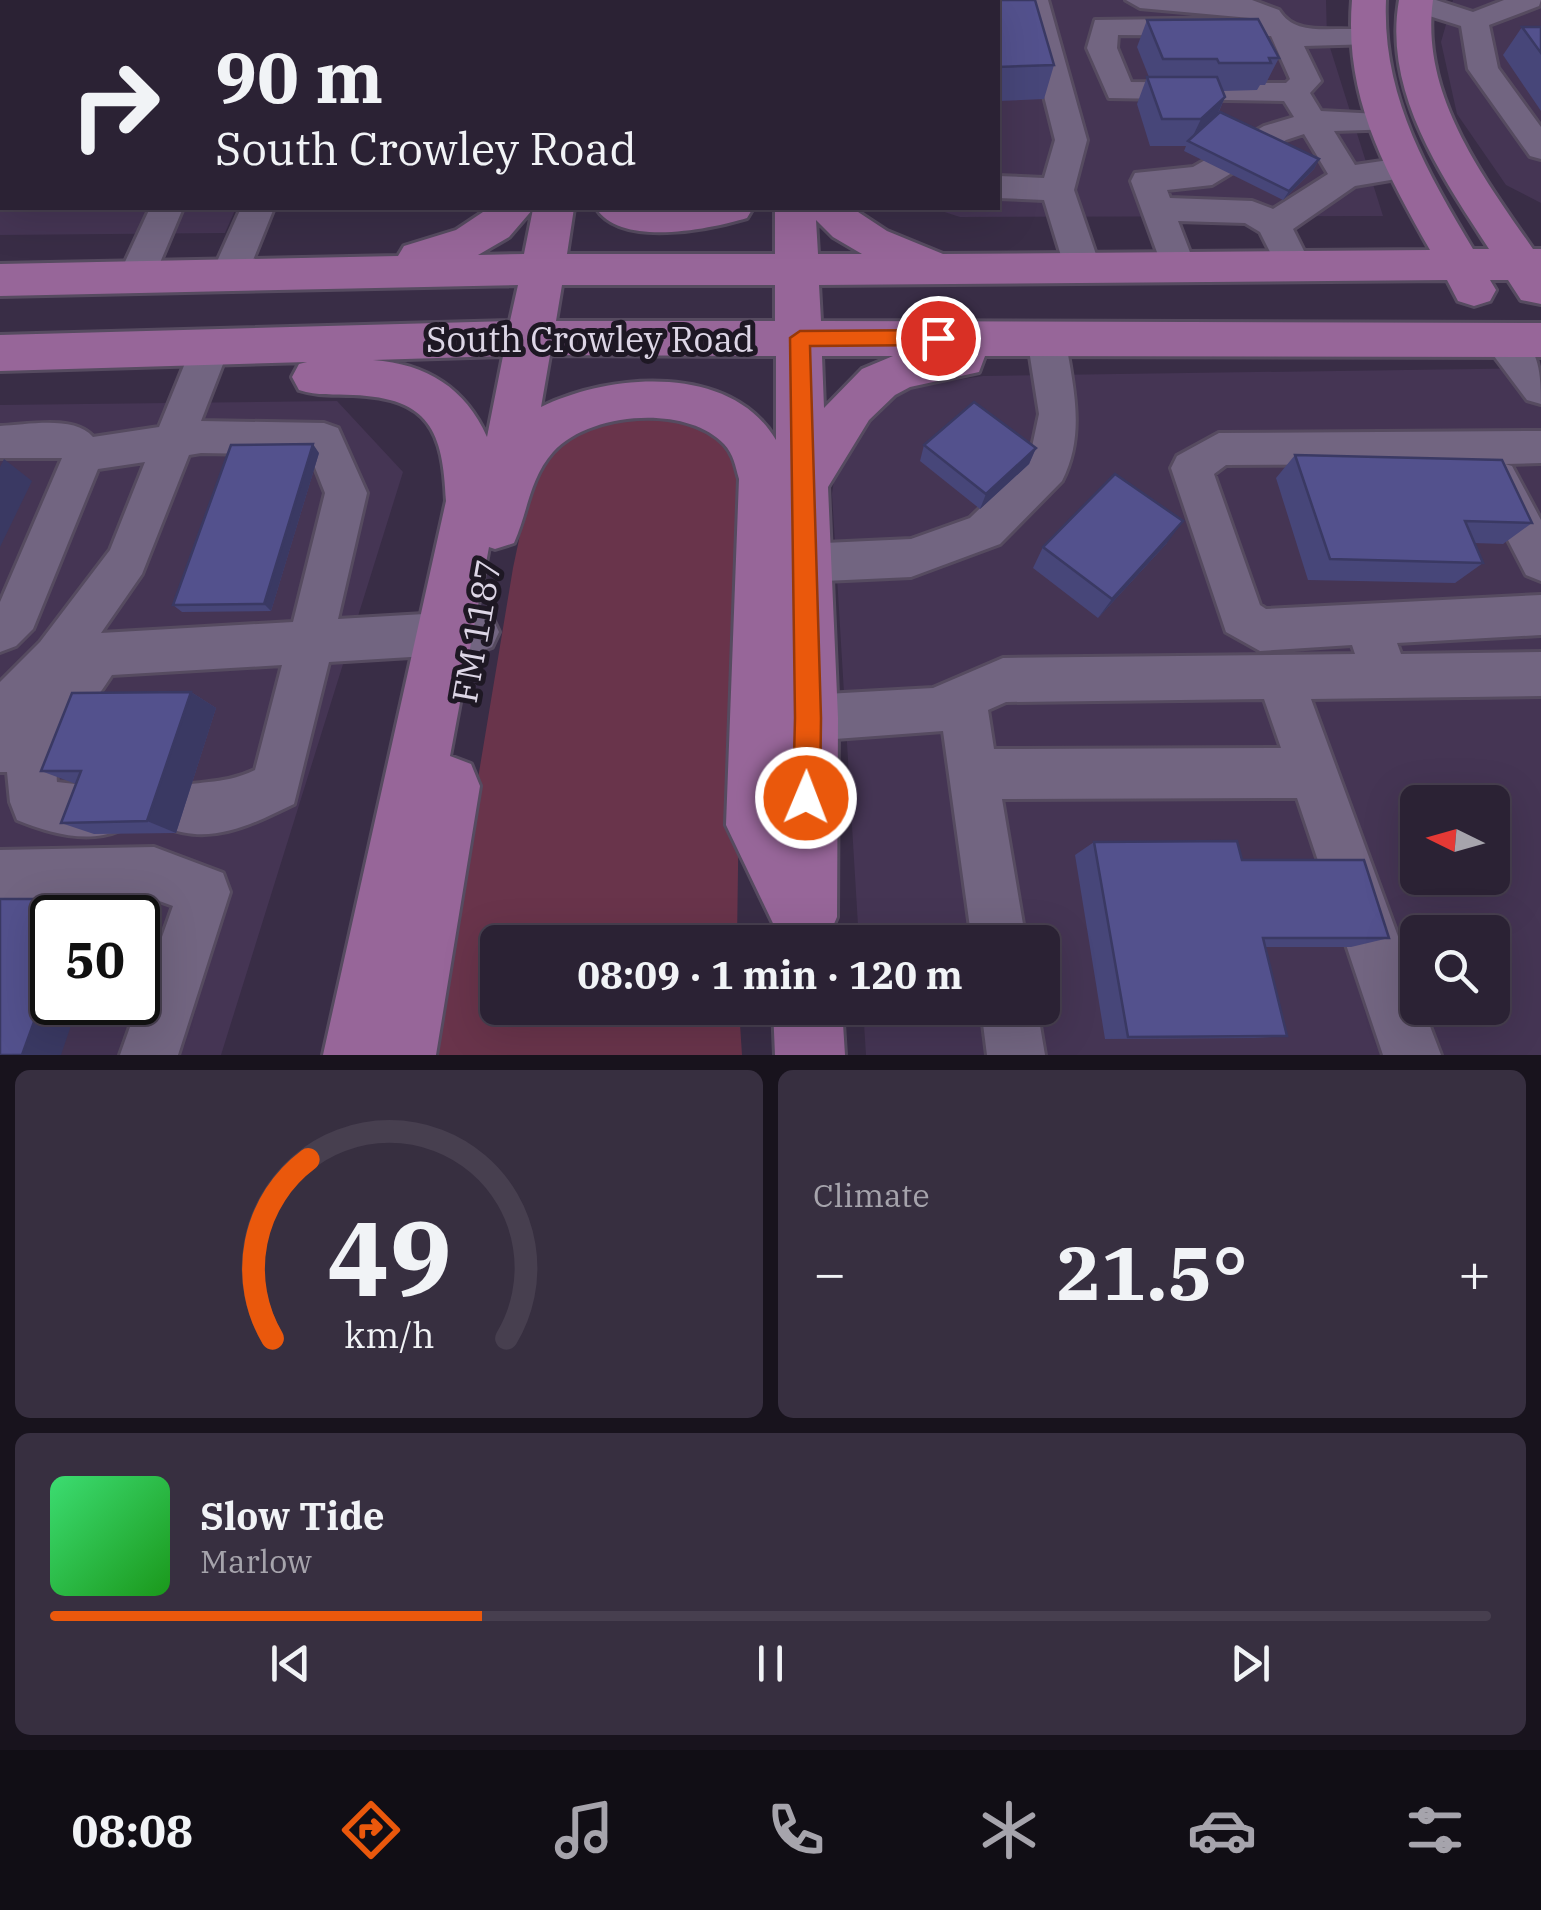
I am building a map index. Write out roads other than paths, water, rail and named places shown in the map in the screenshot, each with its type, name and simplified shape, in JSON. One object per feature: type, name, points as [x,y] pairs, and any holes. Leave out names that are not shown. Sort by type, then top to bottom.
[{"type":"main road","points":[[1410,1],[1409,32],[1417,78],[1440,133],[1535,274]]},
{"type":"main road","points":[[1366,19],[1372,84],[1409,168],[1461,265],[1521,340]]},
{"type":"main road","points":[[339,273],[436,254],[471,242],[511,210]]},
{"type":"main road","name":"FM 1187","points":[[400,1055],[460,633],[497,512],[554,210]]},
{"type":"main road","points":[[626,210],[661,218],[707,216],[726,210]]},
{"type":"main road","points":[[795,210],[808,718],[804,925]]},
{"type":"main road","points":[[832,210],[849,226],[896,253],[960,270]]},
{"type":"main road","name":"South Crowley Road","points":[[0,280],[543,269],[1461,265],[1535,274]]},
{"type":"main road","points":[[801,486],[854,406],[871,388],[894,374],[984,354],[1029,337]]},
{"type":"main road","name":"South Crowley Road","points":[[0,353],[204,363],[530,338],[1521,340]]},
{"type":"main road","points":[[0,387],[204,363],[360,374],[392,378],[443,403],[459,423],[472,471],[460,633],[358,1055]]},
{"type":"main road","points":[[497,512],[530,443],[546,428],[599,404],[644,401],[692,405],[716,413],[756,448],[764,479],[756,826],[802,925]]},
{"type":"main road","points":[[809,1025],[810,1055]]},
{"type":"lane","points":[[1034,0],[1071,140],[1057,190],[1083,269]]},
{"type":"lane","points":[[1140,0],[1270,18]]},
{"type":"lane","points":[[1410,1],[1474,21],[1508,43]]},
{"type":"lane","points":[[1474,21],[1531,6]]},
{"type":"lane","points":[[1270,18],[1306,81],[1294,92],[1120,91],[1102,48],[1105,26],[1270,18],[1366,19]]},
{"type":"lane","points":[[1474,21],[1483,68],[1541,149]]},
{"type":"lane","points":[[1294,92],[1346,177]]},
{"type":"lane","points":[[1178,268],[1147,181],[1200,177],[1275,133],[1312,122],[1388,122]]},
{"type":"lane","points":[[1274,226],[1346,177],[1409,168]]},
{"type":"lane","points":[[1000,187],[1057,190]]},
{"type":"lane","points":[[136,277],[165,210]]},
{"type":"lane","points":[[229,275],[257,210]]},
{"type":"lane","points":[[1157,210],[1252,212],[1274,226],[1294,267]]},
{"type":"lane","points":[[803,563],[911,558],[985,531],[1048,469],[1059,414],[1029,337]]},
{"type":"lane","points":[[1521,340],[1541,389]]},
{"type":"lane","points":[[102,812],[35,802],[31,775],[19,748],[78,655],[127,561],[204,363]]},
{"type":"lane","points":[[84,454],[201,437],[324,439],[346,493],[276,786],[231,808],[183,809]]},
{"type":"lane","points":[[0,442],[72,440],[84,454]]},
{"type":"lane","points":[[1541,446],[1219,449],[1191,468],[1242,618],[1260,630],[1541,616]]},
{"type":"lane","points":[[1480,447],[1541,562]]},
{"type":"lane","points":[[0,631],[16,615],[84,454]]},
{"type":"lane","points":[[1367,624],[1386,676]]},
{"type":"lane","points":[[0,715],[78,655],[460,633]]},
{"type":"lane","points":[[808,718],[935,711],[1003,680],[1541,674]]},
{"type":"lane","points":[[1280,677],[1412,1055]]},
{"type":"lane","points":[[962,698],[996,925]]},
{"type":"lane","points":[[974,774],[1313,772]]},
{"type":"lane","points":[[0,876],[154,873],[204,892],[149,1055]]},
{"type":"lane","points":[[1012,1025],[1016,1055]]}]
